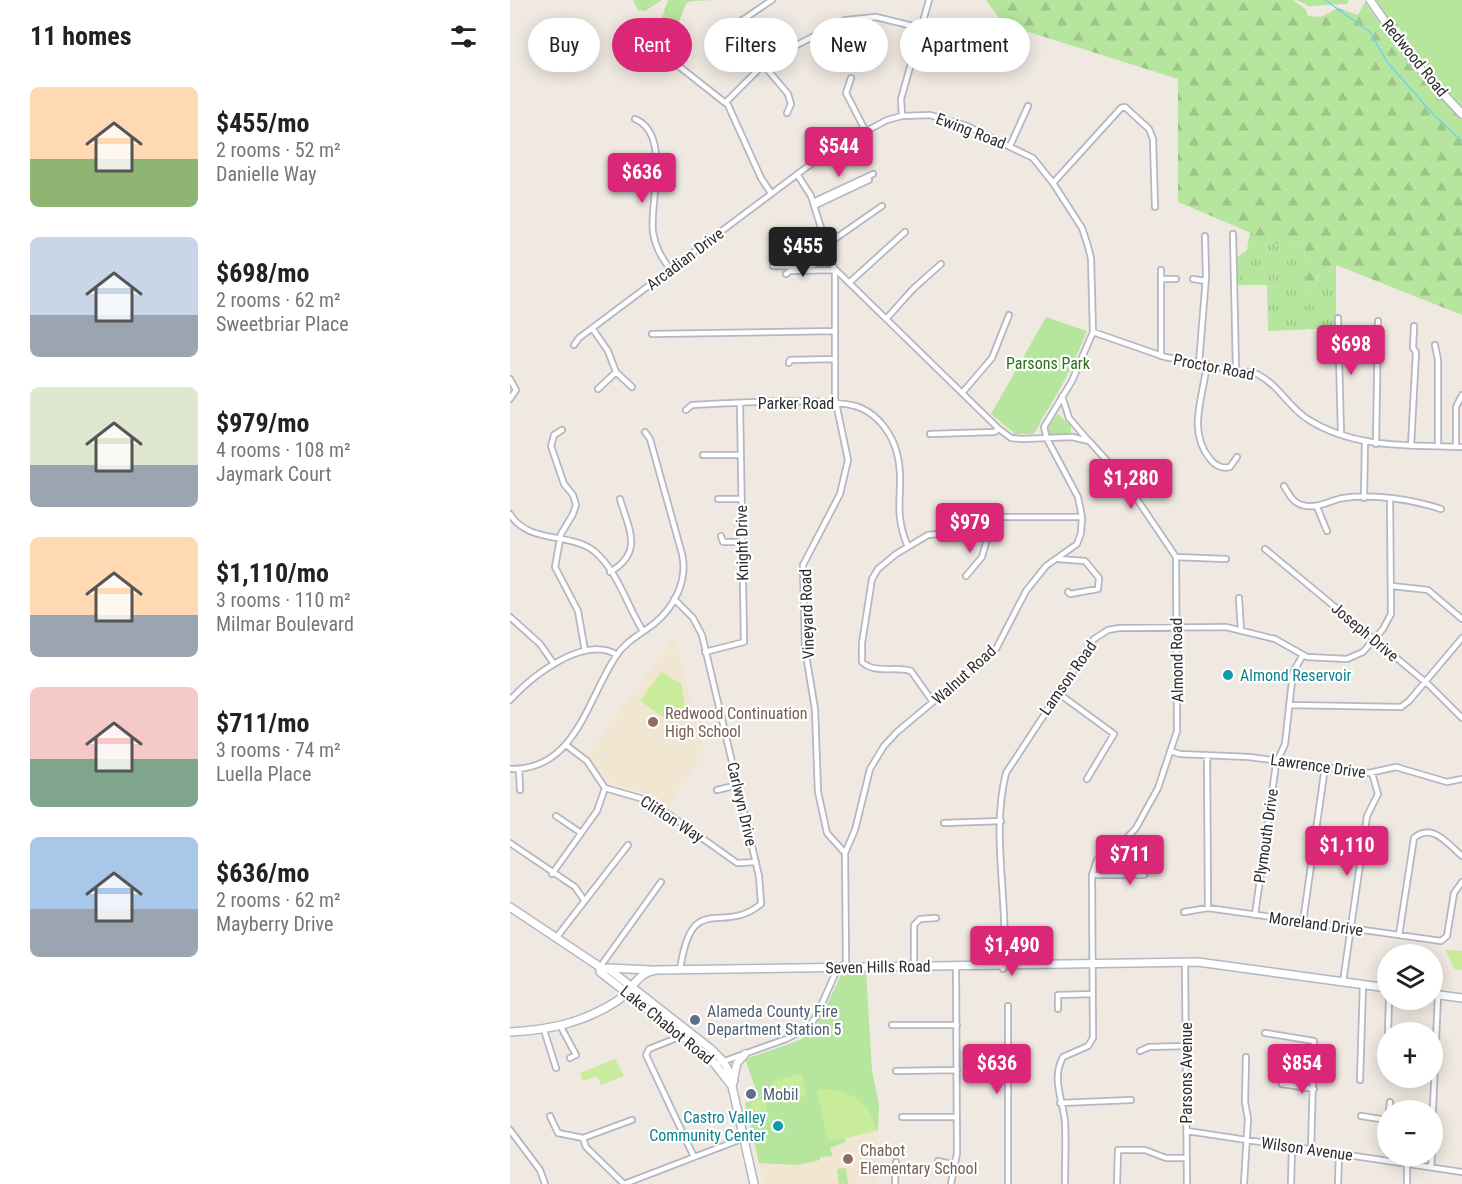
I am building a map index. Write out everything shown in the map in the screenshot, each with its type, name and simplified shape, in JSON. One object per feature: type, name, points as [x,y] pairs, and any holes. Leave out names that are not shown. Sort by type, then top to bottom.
[{"type":"street","points":[[745,18],[772,0]]},
{"type":"street","points":[[924,18],[928,0]]},
{"type":"street","name":"Redwood Road","points":[[1370,0],[1412,60],[1462,114]]},
{"type":"street","points":[[798,45],[830,27],[851,19],[876,17],[900,23]]},
{"type":"street","points":[[686,72],[726,102],[761,178],[771,193]]},
{"type":"street","points":[[726,102],[755,72]]},
{"type":"street","points":[[769,72],[790,98],[788,113]]},
{"type":"street","points":[[902,116],[901,99],[909,72]]},
{"type":"street","points":[[851,78],[846,93],[865,130]]},
{"type":"street","points":[[1010,146],[1028,106]]},
{"type":"street","points":[[1053,183],[1121,108],[1129,109],[1149,129],[1153,139],[1155,207]]},
{"type":"street","name":"Ewing Road","points":[[797,174],[822,155],[865,130],[902,116],[930,115],[951,120],[1034,158],[1082,228],[1091,258],[1093,332]]},
{"type":"street","points":[[635,119],[645,128],[655,149],[657,166],[653,232],[659,253],[670,269]]},
{"type":"street","points":[[797,174],[814,204],[835,269],[999,429],[1011,438],[1072,438],[1089,441]]},
{"type":"street","name":"Arcadian Drive","points":[[574,345],[592,328],[797,174]]},
{"type":"street","points":[[814,204],[873,174]]},
{"type":"street","points":[[814,204],[869,180]]},
{"type":"street","points":[[826,245],[882,206]]},
{"type":"street","points":[[850,282],[905,232]]},
{"type":"street","points":[[1233,234],[1236,369]]},
{"type":"street","points":[[1199,363],[1205,281],[1205,236]]},
{"type":"street","points":[[773,266],[806,267],[831,260]]},
{"type":"street","points":[[887,318],[913,289],[941,264]]},
{"type":"street","points":[[786,274],[790,271],[835,269]]},
{"type":"street","name":"Vineyard Road","points":[[835,269],[836,402],[848,460],[844,482],[803,565],[802,580],[805,650],[815,709],[821,813],[830,839],[845,853]]},
{"type":"street","points":[[1161,270],[1161,356]]},
{"type":"street","points":[[1161,279],[1176,279]]},
{"type":"street","points":[[1193,279],[1205,281]]},
{"type":"street","points":[[962,393],[992,358],[1009,315]]},
{"type":"street","points":[[1338,318],[1341,434]]},
{"type":"street","points":[[1376,444],[1378,321]]},
{"type":"street","points":[[1412,446],[1416,352],[1413,348],[1414,326]]},
{"type":"street","points":[[592,328],[608,351],[616,372],[632,387]]},
{"type":"street","points":[[652,334],[835,330]]},
{"type":"street","points":[[933,702],[911,671],[869,668],[860,658],[872,579],[885,563],[928,535],[983,530],[999,518],[1082,517],[1078,497],[1047,439],[1044,427],[1079,368],[1093,332]]},
{"type":"street","name":"Proctor Road","points":[[1093,332],[1161,356],[1236,369],[1264,378],[1303,417],[1341,434],[1376,444],[1459,447]]},
{"type":"street","points":[[1435,345],[1438,360],[1438,446]]},
{"type":"street","points":[[789,363],[789,360],[835,359]]},
{"type":"street","points":[[1207,364],[1196,433],[1212,462],[1220,467],[1230,466],[1237,457]]},
{"type":"street","points":[[598,389],[616,372]]},
{"type":"street","points":[[510,380],[516,390],[510,399]]},
{"type":"street","points":[[1459,447],[1456,407],[1462,395]]},
{"type":"street","points":[[1062,396],[1069,418],[1122,477],[1176,557],[1226,558]]},
{"type":"street","name":"Parker Road","points":[[686,410],[692,405],[836,402],[866,411],[882,424],[891,438],[899,464],[898,517],[908,547]]},
{"type":"street","name":"Knight Drive","points":[[705,652],[744,642],[740,404]]},
{"type":"street","points":[[930,434],[994,432],[999,429]]},
{"type":"street","points":[[562,430],[554,435],[551,446],[564,484],[573,495],[576,505],[559,539],[555,558],[556,571],[578,611],[585,651]]},
{"type":"street","points":[[510,770],[519,770],[547,761],[566,745],[581,725],[617,655],[659,618],[674,599],[682,582],[683,560],[650,439],[645,432]]},
{"type":"street","points":[[1364,498],[1365,441]]},
{"type":"street","points":[[703,455],[741,455]]},
{"type":"street","points":[[1284,486],[1292,500],[1305,506],[1317,507],[1343,498],[1364,498],[1415,500],[1442,508]]},
{"type":"street","points":[[610,572],[626,561],[632,550],[620,499]]},
{"type":"street","points":[[718,499],[741,499]]},
{"type":"street","name":"Lamson Road","points":[[1003,967],[1001,822],[1002,788],[1006,773],[1099,634],[1119,628],[1226,627],[1275,639],[1303,655],[1314,658],[1352,658],[1363,652],[1389,618],[1392,586],[1390,499]]},
{"type":"street","points":[[1317,507],[1327,531]]},
{"type":"street","points":[[510,514],[524,529],[589,548],[610,572],[643,631]]},
{"type":"street","name":"Walnut Road","points":[[720,1062],[791,1038],[810,1025],[819,1013],[847,954],[845,853],[855,830],[870,769],[884,746],[897,732],[996,650],[1026,591],[1046,566],[1077,544],[1081,533],[1082,517]]},
{"type":"street","points":[[966,576],[982,557],[987,539],[983,530]]},
{"type":"street","points":[[720,536],[723,542],[742,542]]},
{"type":"street","name":"Joseph Drive","points":[[1265,549],[1425,682],[1462,718]]},
{"type":"street","name":"Almond Road","points":[[1092,875],[1097,860],[1122,843],[1136,828],[1158,788],[1177,731],[1176,557]]},
{"type":"street","points":[[1058,559],[1086,561],[1099,578],[1098,589],[1070,594],[1068,592]]},
{"type":"street","points":[[1392,586],[1428,590],[1462,619]]},
{"type":"street","points":[[1239,598],[1241,631]]},
{"type":"street","name":"Carlwyn Drive","points":[[674,599],[697,623],[762,886],[760,904],[747,912],[706,920],[696,925],[686,938],[681,970]]},
{"type":"street","points":[[510,617],[540,644],[554,664]]},
{"type":"street","points":[[1290,705],[1394,708],[1407,703],[1462,638]]},
{"type":"street","points":[[510,700],[534,677],[554,664],[585,651],[604,650],[617,655]]},
{"type":"street","name":"Plymouth Drive","points":[[1254,915],[1279,761],[1285,744],[1293,672],[1303,655]]},
{"type":"street","points":[[1058,693],[1114,734],[1087,779]]},
{"type":"street","points":[[552,874],[600,806],[605,788],[587,761],[566,745]]},
{"type":"street","name":"Lawrence Drive","points":[[1170,751],[1180,754],[1279,761],[1372,773],[1396,767],[1447,782],[1462,779]]},
{"type":"street","points":[[1207,755],[1208,908]]},
{"type":"street","points":[[1303,922],[1325,767]]},
{"type":"street","points":[[519,770],[520,790]]},
{"type":"street","points":[[1343,982],[1366,818],[1378,794],[1372,773]]},
{"type":"street","points":[[717,790],[738,785]]},
{"type":"street","name":"Clifton Way","points":[[605,788],[650,801],[737,864],[756,862]]},
{"type":"street","points":[[556,816],[581,833]]},
{"type":"street","points":[[944,823],[1001,822]]},
{"type":"street","points":[[1400,935],[1412,846],[1420,833],[1432,832],[1462,855]]},
{"type":"street","points":[[510,843],[552,874],[575,887],[584,900]]},
{"type":"street","points":[[556,938],[584,900],[594,892],[628,845]]},
{"type":"street","points":[[1065,1184],[1065,1122],[1058,1084],[1061,1061],[1066,1054],[1088,1046],[1093,1038],[1092,875],[1143,875],[1143,868]]},
{"type":"street","points":[[602,967],[661,882]]},
{"type":"street","name":"Moreland Drive","points":[[1184,912],[1208,908],[1438,941],[1447,936],[1454,893],[1462,882]]},
{"type":"street","name":"Lake Chabot Road","points":[[510,907],[602,967],[720,1062],[733,1083],[754,1184]]},
{"type":"street","points":[[914,966],[914,925],[920,919],[936,918]]},
{"type":"street","name":"Parsons Avenue","points":[[1185,962],[1187,1184]]},
{"type":"street","name":"Seven Hills Road","points":[[602,967],[681,970],[914,966],[1003,967],[1092,963],[1207,962],[1377,986]]},
{"type":"street","points":[[951,1184],[955,1165],[957,1116],[956,966]]},
{"type":"street","points":[[510,1032],[561,1027],[612,1004],[642,975],[656,970]]},
{"type":"street","points":[[1360,1080],[1363,984]]},
{"type":"street","points":[[1058,1009],[1058,995],[1093,994]]},
{"type":"street","points":[[1443,995],[1462,998]]},
{"type":"street","points":[[1008,1006],[1008,1184]]},
{"type":"street","points":[[1433,1100],[1435,1010]]},
{"type":"street","points":[[892,1025],[957,1025]]},
{"type":"street","points":[[561,1027],[576,1055],[570,1058]]},
{"type":"street","points":[[544,1030],[556,1068]]},
{"type":"street","points":[[683,1031],[650,1049],[646,1055],[694,1157]]},
{"type":"street","points":[[1265,1033],[1314,1041],[1311,1150]]},
{"type":"street","points":[[1140,1051],[1149,1047],[1186,1046]]},
{"type":"street","points":[[733,1083],[735,1066],[745,1054]]},
{"type":"street","points":[[1244,1184],[1246,1057]]},
{"type":"street","points":[[896,1071],[957,1070]]},
{"type":"street","points":[[1282,1084],[1314,1089]]},
{"type":"street","points":[[1060,1103],[1131,1100]]},
{"type":"street","points":[[550,1116],[558,1132],[583,1138],[632,1120]]},
{"type":"street","points":[[902,1117],[957,1116]]},
{"type":"street","points":[[1361,1116],[1377,1118]]},
{"type":"street","points":[[510,1130],[540,1170],[545,1184]]},
{"type":"street","name":"Wilson Avenue","points":[[1187,1131],[1339,1154],[1377,1157]]},
{"type":"street","points":[[583,1138],[586,1147],[624,1184],[744,1138]]},
{"type":"street","points":[[1291,1184],[1292,1147]]},
{"type":"street","points":[[1117,1184],[1118,1150],[1145,1150],[1166,1158],[1187,1158]]},
{"type":"street","points":[[1338,1184],[1339,1154]]},
{"type":"street","points":[[938,1161],[955,1165]]},
{"type":"street","points":[[895,1184],[896,1162]]},
{"type":"street","points":[[1407,1166],[1407,1184]]},
{"type":"street","name":"Wilson Avenue","points":[[1423,1166],[1462,1172]]},
{"type":"shaded area","name":"Redwood Continuation High School","points":[[675,637],[704,755],[667,807],[646,793],[606,781],[587,755]]},
{"type":"shaded area","name":"Chabot Elementary School","points":[[878,1130],[875,1184],[764,1184],[759,1163],[789,1165],[820,1160],[820,1157],[831,1157],[830,1148],[844,1138]]},
{"type":"green space","points":[[633,0],[662,0],[645,11],[638,10]]},
{"type":"green space","points":[[668,0],[712,0],[687,3],[681,18],[662,18]]},
{"type":"green space","points":[[986,0],[1293,0],[1305,9],[1308,16],[1321,17],[1338,8],[1358,15],[1365,2],[1410,66],[1462,120],[1462,315],[1336,265],[1336,271],[1321,270],[1317,275],[1313,299],[1309,300],[1304,247],[1295,245],[1289,249],[1178,202],[1178,79],[1030,32],[1030,18],[999,18]]},
{"type":"green space","points":[[1296,0],[1349,0],[1347,4],[1309,6]]},
{"type":"green space","points":[[1375,0],[1392,0],[1404,23],[1395,30]]},
{"type":"green space","points":[[1383,0],[1462,0],[1462,114],[1428,78],[1433,73],[1406,39]]},
{"type":"green space","points":[[1250,231],[1289,249],[1295,245],[1304,247],[1309,300],[1321,269],[1336,271],[1336,328],[1268,331],[1267,285],[1235,285],[1235,259],[1247,250]]},
{"type":"green space","name":"Parsons Park","points":[[1046,317],[1087,331],[1068,374],[1037,429],[1033,434],[1015,434],[991,414]]},
{"type":"green space","points":[[1058,414],[1071,426],[1071,434],[1049,434],[1048,425]]},
{"type":"green space","points":[[661,672],[681,684],[685,705],[672,723],[640,701]]},
{"type":"green space","points":[[1445,949],[1462,951],[1462,970],[1454,969]]},
{"type":"green space","points":[[866,971],[872,1070],[879,1105],[878,1130],[845,1138],[845,1142],[830,1148],[833,1156],[820,1157],[820,1160],[797,1165],[759,1163],[745,1103],[759,1098],[745,1059],[800,1040],[820,1019],[841,975],[844,972]]},
{"type":"green space","points":[[615,1059],[624,1076],[601,1085],[597,1076],[583,1081],[580,1073]]},
{"type":"green space","points":[[803,1075],[806,1096],[776,1102],[772,1083]]},
{"type":"green space","points":[[825,1089],[844,1092],[859,1100],[870,1113],[877,1131],[829,1141],[817,1091]]},
{"type":"green space","points":[[765,1098],[768,1110],[751,1112],[750,1102]]},
{"type":"green space","points":[[846,1168],[848,1184],[839,1184],[837,1169]]},
{"type":"waterway","points":[[1325,0],[1370,32],[1387,62]]},
{"type":"waterway","points":[[1388,63],[1433,114],[1462,141]]},
{"type":"place","name":"Almond Reservoir","points":[[1228,675]]},
{"type":"place","name":"Redwood Continuation High School","points":[[653,722]]},
{"type":"place","name":"Alameda County Fire Department Station 5","points":[[695,1020]]},
{"type":"place","name":"Mobil","points":[[751,1094]]},
{"type":"place","name":"Castro Valley Community Center","points":[[778,1126]]},
{"type":"place","name":"Chabot Elementary School","points":[[848,1159]]}]
